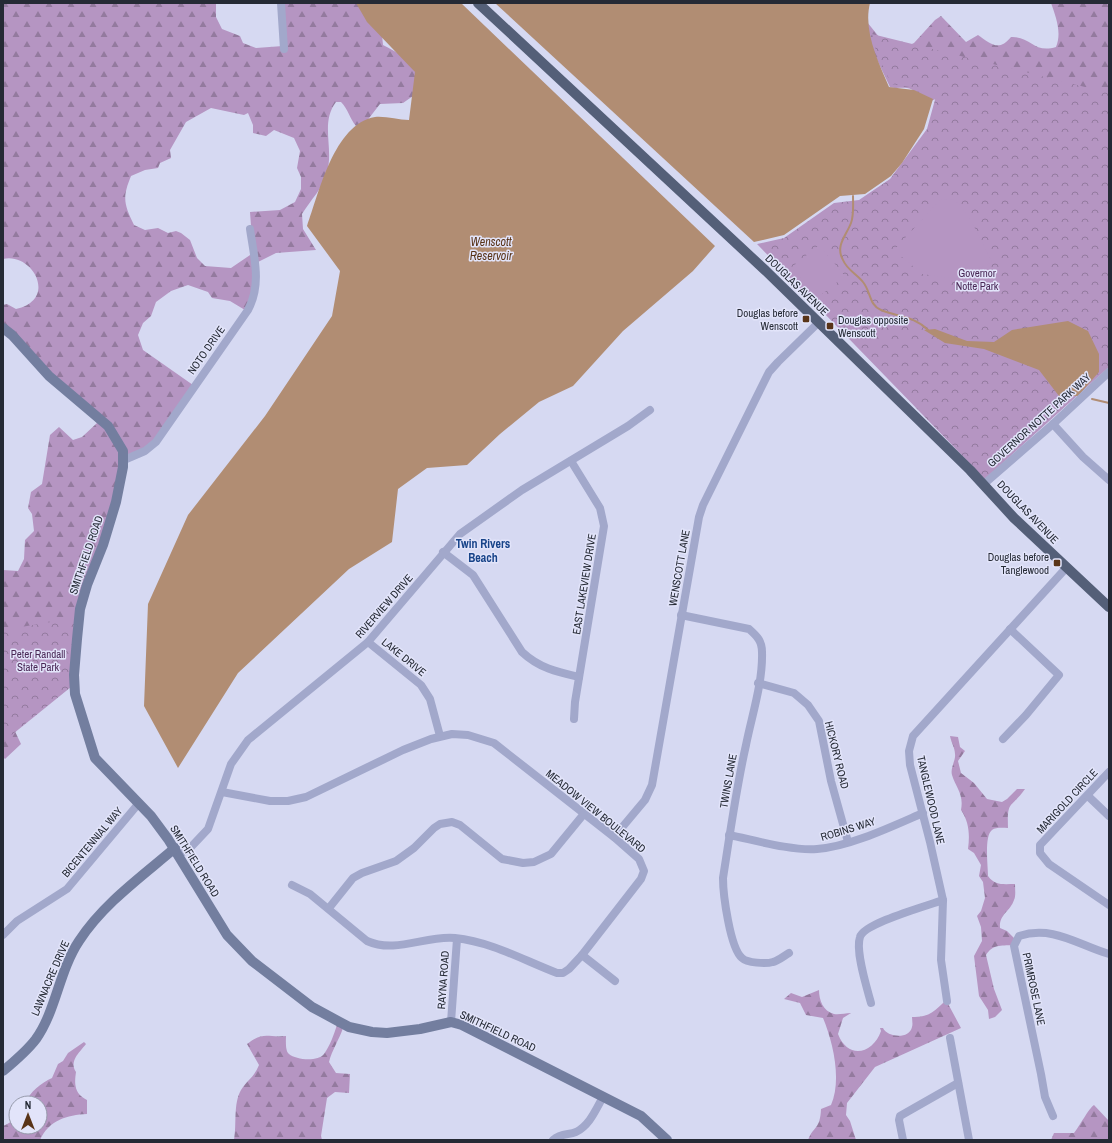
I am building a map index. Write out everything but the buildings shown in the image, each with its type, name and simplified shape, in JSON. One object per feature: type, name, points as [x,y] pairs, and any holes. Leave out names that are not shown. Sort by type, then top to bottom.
[{"type":"main road","name":"DOUGLAS AVENUE","points":[[478,3],[766,271],[984,484],[1014,518],[1109,607]]},
{"type":"street","points":[[281,3],[284,49]]},
{"type":"street","name":"NOTO DRIVE","points":[[124,460],[145,451],[156,442],[250,305],[257,284],[250,229]]},
{"type":"street","name":"WENSCOTT LANE","points":[[614,837],[646,800],[652,785],[681,615],[699,517],[703,505],[769,372],[818,323]]},
{"type":"street","points":[[3,328],[12,335],[50,376],[108,426],[120,445],[124,460]]},
{"type":"street","name":"GOVERNOR NOTTE PARK WAY","points":[[984,484],[1053,424],[1109,372]]},
{"type":"street","name":"RIVERVIEW DRIVE","points":[[177,851],[202,838],[208,829],[231,764],[248,740],[368,642],[443,552],[460,534],[522,490],[628,426],[650,410]]},
{"type":"street","points":[[1053,424],[1083,457],[1109,480]]},
{"type":"street","name":"SMITHFIELD ROAD","points":[[124,460],[111,516],[80,609],[74,675],[75,694],[95,758],[151,816],[177,851],[227,935],[252,961],[318,1011],[349,1027],[372,1032],[387,1033],[420,1029],[451,1022],[462,1025],[641,1116],[667,1140]]},
{"type":"street","name":"EAST LAKEVIEW DRIVE","points":[[571,461],[600,508],[604,526],[579,677],[574,718]]},
{"type":"street","points":[[443,552],[473,575],[489,598],[516,644],[526,656],[547,669],[579,677]]},
{"type":"street","name":"TANGLEWOOD LANE","points":[[947,1001],[941,960],[943,900],[923,813],[910,765],[910,742],[913,736],[1067,567]]},
{"type":"street","name":"TWINS LANE","points":[[681,615],[749,629],[757,635],[761,643],[762,652],[758,683],[730,835],[723,878],[723,896],[737,950],[742,958],[747,961],[773,962],[789,953]]},
{"type":"street","points":[[1003,739],[1026,715],[1059,675],[1010,629]]},
{"type":"street","name":"LAKE DRIVE","points":[[368,642],[421,686],[430,699],[440,736]]},
{"type":"street","name":"HICKORY ROAD","points":[[758,683],[794,693],[808,705],[818,721],[831,781],[848,842]]},
{"type":"street","name":"MEADOW VIEW BOULEVARD","points":[[222,792],[270,801],[288,801],[306,797],[403,750],[440,736],[452,734],[468,735],[494,743],[583,815],[614,837],[639,859],[643,868],[643,875],[582,955],[569,969],[557,973],[513,953],[485,944],[457,939],[434,938],[393,946],[375,944],[367,941],[329,908],[310,894],[292,885]]},
{"type":"street","name":"MARIGOLD CIRCLE","points":[[1109,772],[1088,796],[1040,844],[1040,853],[1049,864],[1109,905]]},
{"type":"street","points":[[1088,796],[1109,816]]},
{"type":"street","name":"BICENTENNIAL WAY","points":[[3,935],[17,921],[67,889],[138,803]]},
{"type":"street","name":"ROBINS WAY","points":[[730,835],[796,848],[815,850],[829,848],[848,842],[923,813]]},
{"type":"street","points":[[329,908],[353,878],[362,873],[396,861],[414,848],[440,824],[452,822],[460,825],[502,858],[523,863],[534,862],[552,854],[583,815]]},
{"type":"street","name":"LAWNACRE DRIVE","points":[[3,1070],[24,1053],[39,1033],[73,950],[89,927],[135,880],[177,851]]},
{"type":"street","points":[[871,1004],[862,968],[859,943],[861,933],[867,928],[881,922],[943,900]]},
{"type":"street","name":"PRIMROSE LANE","points":[[1053,1116],[1042,1083],[1014,946],[1019,936],[1038,932],[1050,932],[1067,937],[1109,954]]},
{"type":"street","name":"RAYNA ROAD","points":[[451,1022],[457,939]]},
{"type":"street","points":[[582,955],[615,981]]},
{"type":"street","points":[[950,1038],[969,1140]]},
{"type":"street","points":[[903,1140],[899,1120],[900,1116],[958,1083]]},
{"type":"street","points":[[554,1140],[563,1134],[575,1132],[584,1126],[590,1120],[603,1097]]},
{"type":"green space","points":[[3,3],[216,3],[216,17],[222,29],[240,36],[243,43],[256,48],[283,46],[279,3],[368,3],[382,35],[383,45],[404,58],[413,67],[416,80],[413,96],[403,103],[380,104],[366,122],[356,126],[341,102],[336,102],[331,110],[328,127],[329,163],[327,172],[319,189],[302,214],[303,229],[316,250],[276,253],[258,262],[256,281],[245,310],[230,301],[212,298],[208,292],[188,285],[171,291],[156,302],[151,316],[143,323],[138,335],[143,350],[193,385],[149,451],[125,461],[79,615],[11,723],[21,744],[5,759],[3,757],[3,570],[18,571],[24,559],[25,540],[34,531],[32,514],[28,508],[31,492],[42,484],[50,435],[59,427],[73,440],[82,437],[97,423],[3,331],[3,305],[7,304],[16,309],[29,304],[36,296],[38,287],[36,278],[31,269],[23,262],[14,259],[3,259]],"holes":[[[211,108],[244,115],[248,113],[253,125],[253,133],[266,136],[274,130],[294,138],[300,151],[297,168],[301,177],[301,189],[295,202],[280,210],[250,212],[253,253],[231,268],[205,266],[197,258],[190,240],[181,233],[176,231],[168,233],[158,228],[145,230],[134,225],[126,206],[126,190],[131,176],[145,170],[158,168],[160,163],[171,158],[170,150],[186,122]]]},
{"type":"green space","points":[[1051,3],[1109,3],[1109,272],[940,97],[929,102],[909,88],[890,87],[868,41],[867,22],[884,43],[901,49],[914,43],[935,20],[941,16],[966,42],[978,35],[991,44],[999,45],[1007,42],[1011,37],[1018,37],[1037,47],[1049,49],[1056,47],[1058,42],[1056,19]]},
{"type":"green space","name":"Governor Notte Park","points":[[872,34],[1109,93],[1109,367],[985,479],[757,244],[784,238],[834,203],[859,200],[890,179],[927,129],[936,96],[916,88],[891,84],[876,51]]},
{"type":"green space","points":[[940,200],[952,200],[960,205],[970,220],[992,262],[957,279],[922,274],[894,250]]},
{"type":"green space","points":[[819,245],[845,276],[817,298],[792,267]]},
{"type":"green space","name":"Peter Randall State Park","points":[[75,618],[71,687],[3,742],[3,630]]},
{"type":"green space","points":[[950,736],[958,737],[960,747],[965,751],[958,761],[961,773],[974,783],[987,799],[1002,802],[1017,789],[1025,789],[1009,808],[1008,828],[992,830],[988,838],[988,876],[997,883],[1015,884],[1015,898],[1001,919],[1000,928],[1007,931],[1016,940],[1013,945],[994,947],[986,955],[994,989],[1002,1010],[995,1017],[989,1019],[988,1010],[979,996],[974,956],[982,941],[981,927],[977,916],[981,911],[985,898],[983,882],[979,876],[981,865],[974,853],[968,849],[969,833],[961,810],[961,795],[952,775],[955,754]]},
{"type":"green space","points":[[819,990],[822,1005],[830,1013],[851,1013],[843,1018],[838,1034],[842,1042],[854,1051],[867,1049],[872,1045],[881,1031],[880,1028],[883,1028],[885,1031],[893,1035],[898,1036],[907,1034],[912,1027],[912,1017],[923,1016],[931,1013],[946,1000],[961,1028],[875,1067],[847,1103],[846,1115],[850,1121],[856,1140],[808,1140],[818,1124],[821,1109],[831,1105],[834,1095],[836,1073],[833,1049],[823,1018],[806,1015],[800,1003],[784,999],[791,993],[802,997]]},
{"type":"green space","points":[[337,1025],[343,1028],[329,1062],[336,1073],[350,1074],[349,1093],[335,1092],[327,1098],[321,1136],[322,1140],[234,1140],[237,1101],[241,1090],[259,1065],[247,1044],[262,1036],[286,1036],[286,1048],[289,1054],[302,1059],[317,1058],[321,1057],[326,1051],[332,1040]]},
{"type":"green space","points":[[84,1042],[86,1044],[74,1061],[74,1068],[76,1072],[76,1089],[83,1098],[87,1100],[87,1114],[66,1117],[48,1128],[48,1095],[30,1095],[36,1088],[52,1078],[58,1064],[63,1061],[68,1053]]},
{"type":"green space","points":[[1094,1105],[1109,1121],[1109,1140],[1051,1140],[1054,1133],[1074,1133]]},
{"type":"green space","points":[[8,1124],[8,1135],[43,1135],[40,1140],[3,1140],[3,1126]]},
{"type":"water","name":"Wenscott Reservoir","points":[[356,3],[461,3],[715,246],[693,271],[623,331],[573,386],[539,402],[500,434],[467,465],[427,468],[398,489],[392,542],[349,569],[238,673],[178,768],[144,706],[148,604],[188,515],[265,416],[332,316],[340,271],[307,226],[330,162],[349,132],[361,122],[375,117],[409,120],[415,72],[367,22]]},
{"type":"water","points":[[495,3],[870,3],[868,24],[870,35],[876,56],[889,87],[914,90],[933,99],[924,129],[902,163],[891,176],[865,194],[840,196],[784,235],[754,242]]},
{"type":"water","points":[[1068,321],[1088,331],[1099,354],[1099,372],[1078,396],[1059,396],[1039,370],[984,349],[945,343],[924,330],[935,329],[967,341],[994,342],[1012,330]]},
{"type":"waterway","points":[[853,196],[852,220],[842,241],[840,250],[845,263],[866,286],[872,302],[877,308],[911,319],[923,325],[928,330]]},
{"type":"waterway","points":[[1092,399],[1109,403]]},
{"type":"place","name":"Douglas before Wenscott","points":[[806,319]]},
{"type":"place","name":"Douglas opposite Wenscott","points":[[830,326]]},
{"type":"place","name":"Douglas before Tanglewood","points":[[1057,563]]},
{"type":"district","name":"Twin Rivers Beach","points":[[483,551]]}]
